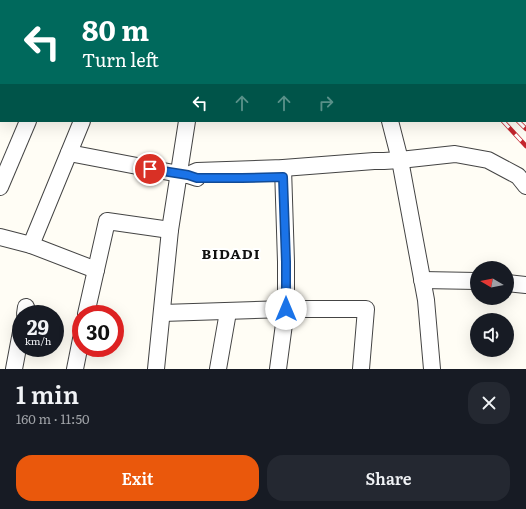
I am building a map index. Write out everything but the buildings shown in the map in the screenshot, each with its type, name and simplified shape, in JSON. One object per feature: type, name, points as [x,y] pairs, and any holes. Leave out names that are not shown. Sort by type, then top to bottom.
[{"type":"street","points":[[0,187],[28,122]]},
{"type":"street","points":[[31,245],[82,122]]},
{"type":"street","points":[[156,369],[170,230],[183,175],[187,122]]},
{"type":"street","points":[[390,122],[400,160],[426,300],[432,369]]},
{"type":"street","points":[[69,153],[197,178],[242,178],[283,172],[346,172],[375,168],[384,162],[455,154],[488,160],[518,176],[526,186]]},
{"type":"street","points":[[278,369],[286,309],[283,172]]},
{"type":"street","points":[[88,305],[107,221],[170,230]]},
{"type":"street","points":[[0,237],[31,245],[96,270]]},
{"type":"street","points":[[422,280],[470,281]]},
{"type":"street","points":[[514,284],[526,285]]},
{"type":"street","points":[[162,313],[286,309],[366,309],[361,369]]},
{"type":"street","points":[[218,369],[228,312]]},
{"type":"street","points":[[14,369],[16,357]]},
{"type":"street","points":[[74,369],[77,357]]},
{"type":"railway","points":[[504,122],[526,146]]},
{"type":"railway","points":[[519,122],[526,129]]},
{"type":"district","name":"BIDADI","points":[[231,254]]},
{"type":"route","points":[[150,169],[188,175],[197,178],[283,177],[286,309]]}]
